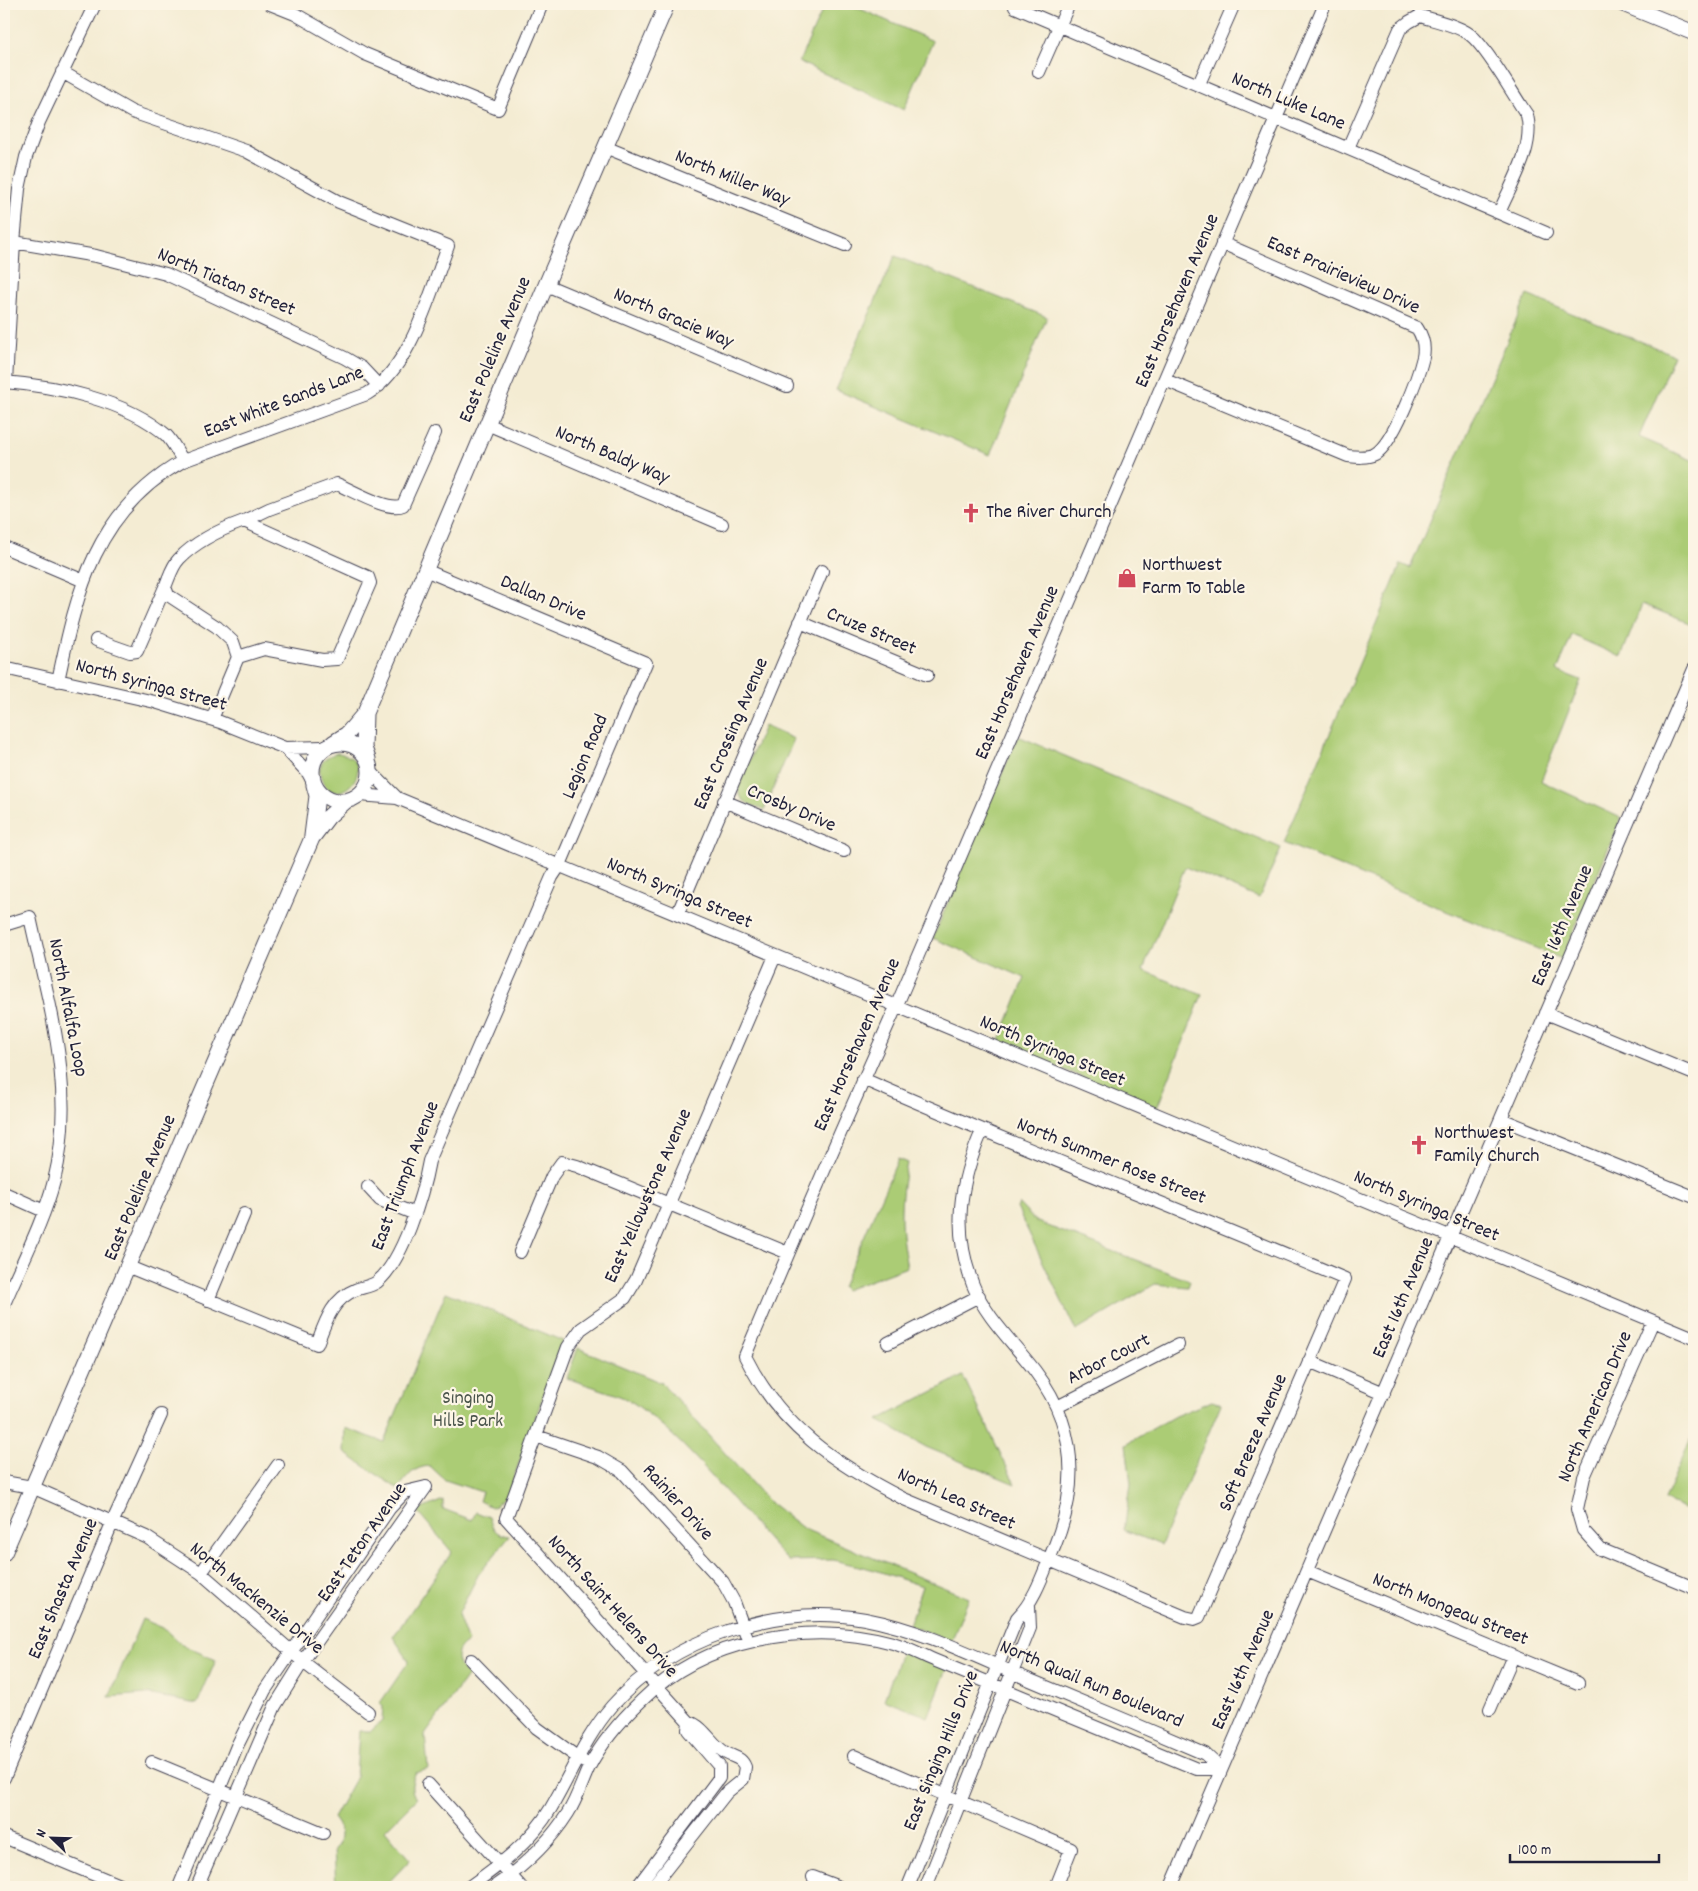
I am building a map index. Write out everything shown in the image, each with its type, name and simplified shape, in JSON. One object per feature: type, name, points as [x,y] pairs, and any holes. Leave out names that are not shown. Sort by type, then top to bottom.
[{"type":"main road","name":"East Poleline Avenue","points":[[329,745],[348,734],[365,713],[667,4]]},
{"type":"main road","points":[[1623,4],[1694,34]]},
{"type":"main road","name":"East Poleline Avenue","points":[[365,713],[364,748],[369,766]]},
{"type":"main road","points":[[329,745],[353,745],[360,749],[369,766],[368,783],[352,798],[331,800],[324,796],[314,784],[312,776],[313,761],[329,745]]},
{"type":"main road","name":"East Poleline Avenue","points":[[312,838],[317,796],[314,784]]},
{"type":"main road","name":"East Poleline Avenue","points":[[4,1553],[312,838],[325,821],[352,798]]},
{"type":"street","points":[[95,4],[62,72],[26,157],[19,189],[14,242],[5,382],[34,386],[108,402],[144,419],[167,437],[183,461]]},
{"type":"street","points":[[270,4],[295,14],[365,54],[498,109],[542,4]]},
{"type":"street","points":[[1039,72],[1069,4]]},
{"type":"street","points":[[1199,84],[1234,4]]},
{"type":"street","name":"East Horsehaven Avenue","points":[[745,1356],[1325,4]]},
{"type":"street","name":"North Luke Lane","points":[[1015,7],[1546,233]]},
{"type":"street","points":[[1348,148],[1400,30],[1420,16],[1462,31],[1473,38],[1482,50],[1527,114],[1530,127],[1530,141],[1500,213]]},
{"type":"street","name":"East White Sands Lane","points":[[58,681],[72,618],[84,581],[106,535],[130,500],[161,473],[183,461],[367,394],[379,386],[405,355],[448,246],[330,198],[246,151],[132,112],[62,72]]},
{"type":"street","name":"North Miller Way","points":[[605,147],[845,245]]},
{"type":"street","name":"North Tiatan Street","points":[[14,242],[96,256],[166,274],[345,358],[362,368],[379,386]]},
{"type":"street","name":"East Prairieview Drive","points":[[1165,380],[1348,456],[1374,454],[1380,449],[1399,420],[1423,357],[1422,336],[1417,328],[1222,243]]},
{"type":"street","name":"North Gracie Way","points":[[546,285],[787,386]]},
{"type":"street","name":"North Baldy Way","points":[[487,424],[722,524]]},
{"type":"street","points":[[96,640],[130,652],[137,651],[178,559],[203,540],[226,527],[337,484],[393,507],[402,505],[435,433]]},
{"type":"street","points":[[238,657],[264,649],[322,660],[332,661],[337,659],[370,583],[368,577],[244,520]]},
{"type":"street","points":[[4,546],[84,581]]},
{"type":"street","name":"Dallan Drive","points":[[425,570],[646,663]]},
{"type":"street","name":"East Crossing Avenue","points":[[678,913],[822,571]]},
{"type":"street","points":[[165,587],[168,595],[217,627],[233,642],[238,657],[212,720]]},
{"type":"street","name":"Cruze Street","points":[[800,622],[926,675]]},
{"type":"street","name":"Legion Road","points":[[560,865],[646,663]]},
{"type":"street","name":"North Syringa Street","points":[[4,668],[155,702],[212,720],[286,748],[329,745]]},
{"type":"street","name":"East 16th Avenue","points":[[1171,1887],[1694,668]]},
{"type":"street","name":"North Syringa Street","points":[[286,748],[308,773],[314,784]]},
{"type":"street","name":"North Syringa Street","points":[[369,766],[397,798]]},
{"type":"street","name":"North Syringa Street","points":[[352,798],[397,798],[678,913],[896,1007],[1694,1338]]},
{"type":"street","name":"Crosby Drive","points":[[724,801],[844,851]]},
{"type":"street","name":"East Triumph Avenue","points":[[128,1267],[316,1344],[328,1316],[339,1300],[355,1290],[376,1283],[393,1264],[424,1193],[429,1161],[552,877],[560,865]]},
{"type":"street","name":"North Alfalfa Loop","points":[[4,924],[30,917],[62,1069],[64,1114],[54,1183],[4,1304]]},
{"type":"street","name":"East Yellowstone Avenue","points":[[506,1518],[568,1347],[574,1336],[625,1298],[636,1280],[775,956]]},
{"type":"street","points":[[1546,1013],[1694,1074]]},
{"type":"street","name":"North Summer Rose Street","points":[[863,1079],[982,1131],[1182,1210],[1345,1279]]},
{"type":"street","points":[[1500,1118],[1694,1197]]},
{"type":"street","name":"East Singing Hills Drive","points":[[908,1887],[996,1665],[1017,1618],[1029,1606],[1049,1560],[1059,1535],[1072,1481],[1068,1441],[1057,1407],[1038,1376],[979,1296],[965,1257],[959,1209],[964,1177],[982,1131]]},
{"type":"street","points":[[520,1252],[552,1176],[562,1162],[577,1166],[788,1252]]},
{"type":"street","points":[[368,1187],[380,1200],[414,1214]]},
{"type":"street","points":[[4,1193],[44,1211]]},
{"type":"street","points":[[208,1300],[244,1214]]},
{"type":"street","name":"Soft Breeze Avenue","points":[[1194,1619],[1199,1617],[1204,1607],[1345,1279]]},
{"type":"street","points":[[888,1342],[979,1296]]},
{"type":"street","name":"North American Drive","points":[[1653,1321],[1584,1477],[1577,1509],[1583,1530],[1600,1549],[1694,1588]]},
{"type":"street","name":"Arbor Court","points":[[1057,1407],[1178,1345]]},
{"type":"street","name":"North Lea Street","points":[[745,1356],[752,1371],[777,1407],[801,1434],[840,1464],[904,1499],[1194,1619]]},
{"type":"street","points":[[1309,1361],[1384,1393]]},
{"type":"street","name":"East Shasta Avenue","points":[[4,1778],[113,1521],[161,1415]]},
{"type":"street","name":"Rainier Drive","points":[[536,1436],[598,1457],[622,1471],[722,1582],[734,1602],[748,1642]]},
{"type":"street","points":[[201,1573],[278,1465]]},
{"type":"street","name":"North Mackenzie Drive","points":[[4,1482],[32,1487],[146,1537],[201,1573],[303,1661],[368,1712]]},
{"type":"street","name":"East Teton Avenue","points":[[179,1887],[249,1720],[265,1690],[389,1509],[405,1492],[426,1487],[303,1661],[275,1706],[197,1887]]},
{"type":"street","name":"North Saint Helens Drive","points":[[506,1518],[658,1685],[689,1722],[697,1724],[725,1753],[738,1758],[746,1767],[743,1779],[727,1792],[652,1887]]},
{"type":"street","name":"North Mongeau Street","points":[[1307,1571],[1578,1683]]},
{"type":"street","name":"East Singing Hills Drive","points":[[926,1887],[1030,1628],[1029,1606]]},
{"type":"street","name":"North Quail Run Boulevard","points":[[469,1887],[524,1843],[550,1809],[576,1758],[612,1706],[648,1674],[690,1647],[743,1627],[806,1616],[863,1619],[933,1638],[1205,1754],[1221,1769]]},
{"type":"street","name":"North Quail Run Boulevard","points":[[494,1887],[533,1856],[569,1812],[590,1766],[623,1718],[658,1685],[682,1670],[748,1642],[810,1634],[838,1634],[865,1637],[895,1644],[1197,1769],[1221,1769]]},
{"type":"street","points":[[1490,1709],[1513,1656]]},
{"type":"street","points":[[471,1660],[537,1728],[576,1758],[590,1766]]},
{"type":"street","name":"North Saint Helens Drive","points":[[637,1887],[716,1785],[720,1772],[718,1766],[688,1730],[689,1722]]},
{"type":"street","points":[[854,1756],[1071,1849],[1056,1887]]},
{"type":"street","points":[[152,1762],[323,1833]]},
{"type":"street","points":[[428,1784],[520,1887]]},
{"type":"street","points":[[4,1837],[124,1887]]},
{"type":"street","points":[[813,1877],[839,1887]]},
{"type":"green space","points":[[825,4],[849,4],[933,41],[904,110],[799,62]]},
{"type":"green space","points":[[895,256],[1047,317],[990,455],[836,390]]},
{"type":"green space","points":[[1527,295],[1674,355],[1639,437],[1694,461],[1694,625],[1642,604],[1621,657],[1572,635],[1557,671],[1581,680],[1541,781],[1621,818],[1562,959],[1284,843],[1401,564],[1410,568]]},
{"type":"green space","points":[[764,726],[794,739],[764,810],[744,800],[738,788]]},
{"type":"green space","points":[[1018,736],[1281,848],[1259,898],[1185,867],[1143,970],[1202,995],[1157,1108],[999,1043],[1025,978],[933,938]]},
{"type":"green space","points":[[338,753],[351,758],[357,766],[357,775],[345,789],[336,792],[328,788],[321,778],[320,769],[326,758]]},
{"type":"green space","points":[[898,1159],[907,1163],[901,1215],[902,1240],[907,1267],[845,1290],[842,1287]]},
{"type":"green space","points":[[1019,1204],[1035,1221],[1190,1281],[1188,1287],[1155,1284],[1076,1331],[1017,1208]]},
{"type":"green space","name":"Singing Hills Park","points":[[446,1292],[563,1341],[507,1496],[492,1507],[479,1501],[482,1492],[445,1480],[430,1466],[415,1470],[398,1489],[344,1452],[345,1428],[384,1442]]},
{"type":"green space","points":[[578,1348],[662,1383],[768,1501],[804,1529],[969,1598],[951,1642],[909,1625],[922,1586],[875,1570],[833,1560],[788,1561],[715,1479],[657,1421],[629,1400],[567,1378]]},
{"type":"green space","points":[[963,1376],[1015,1484],[926,1447],[878,1420]]},
{"type":"green space","points":[[1212,1401],[1221,1404],[1161,1545],[1124,1530],[1131,1484],[1126,1444],[1175,1416]]},
{"type":"green space","points":[[1694,1432],[1694,1513],[1664,1500]]},
{"type":"green space","points":[[443,1500],[443,1509],[472,1520],[476,1512],[489,1517],[498,1533],[510,1536],[478,1575],[458,1615],[468,1642],[459,1649],[457,1658],[460,1667],[468,1675],[425,1735],[428,1769],[416,1773],[414,1777],[412,1789],[416,1799],[385,1830],[410,1860],[384,1887],[336,1887],[334,1849],[338,1845],[340,1834],[339,1827],[333,1818],[356,1777],[359,1731],[371,1731],[382,1721],[383,1707],[380,1703],[409,1661],[393,1637],[452,1552],[417,1511]]},
{"type":"green space","points":[[142,1619],[163,1628],[182,1645],[216,1660],[197,1704],[147,1694],[109,1697]]},
{"type":"green space","points":[[901,1652],[947,1669],[928,1717],[884,1700]]},
{"type":"place","name":"The River Church","points":[[971,513]]},
{"type":"place","name":"Northwest Farm To Table","points":[[1127,578]]},
{"type":"place","name":"Northwest Family Church","points":[[1419,1145]]}]
